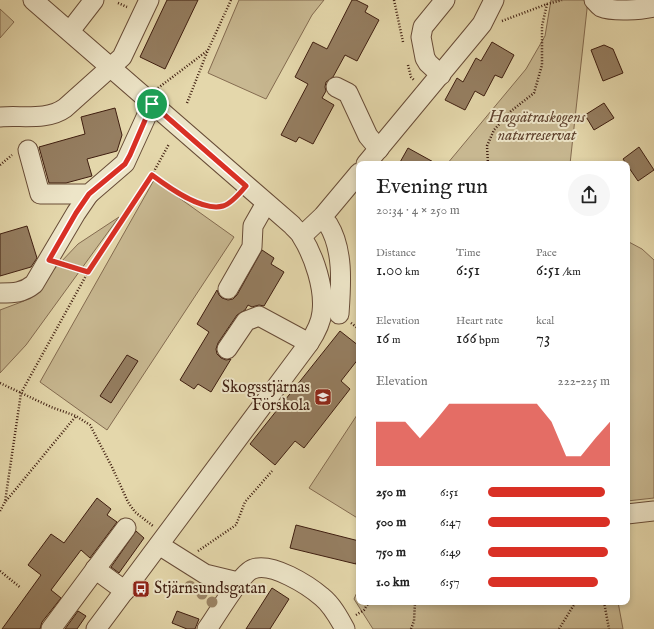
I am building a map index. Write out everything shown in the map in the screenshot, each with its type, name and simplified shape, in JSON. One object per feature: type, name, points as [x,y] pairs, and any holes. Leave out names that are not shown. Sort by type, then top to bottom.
[{"type":"street","points":[[34,0],[302,236],[317,274],[322,296],[322,313],[317,331],[309,343],[158,537],[125,591],[96,629]]},
{"type":"street","points":[[70,31],[94,0]]},
{"type":"street","points":[[0,117],[49,115],[59,112],[122,57],[149,0]]},
{"type":"street","points":[[440,75],[432,68],[425,58],[421,37],[423,27],[445,0]]},
{"type":"street","points":[[368,161],[482,24],[494,0]]},
{"type":"street","points":[[594,0],[599,6],[609,9],[653,10]]},
{"type":"street","points":[[336,87],[348,93],[368,136],[379,148]]},
{"type":"street","points":[[0,293],[17,293],[27,290],[34,284],[89,194],[125,164],[130,155],[148,101]]},
{"type":"street","points":[[20,152],[40,194],[89,194]]},
{"type":"street","points":[[302,236],[323,216],[356,177]]},
{"type":"street","points":[[228,289],[252,248],[253,226],[266,203]]},
{"type":"street","points":[[328,224],[336,240],[340,262],[339,314]]},
{"type":"street","points":[[227,349],[246,321],[259,316],[309,343]]},
{"type":"street","points":[[630,514],[654,511]]},
{"type":"street","points":[[51,629],[126,528]]},
{"type":"street","points":[[158,537],[185,562],[205,574],[238,582]]},
{"type":"street","points":[[207,629],[238,582],[253,569],[264,568],[275,570],[292,578],[323,598],[333,610],[345,629]]},
{"type":"street","points":[[95,569],[125,591]]},
{"type":"path","points":[[188,103],[208,50],[231,0]]},
{"type":"path","points":[[482,24],[502,21],[562,0]]},
{"type":"path","points":[[488,161],[487,146],[494,130],[511,111],[534,93],[542,65],[542,26],[547,4]]},
{"type":"path","points":[[148,101],[208,50]]},
{"type":"path","points":[[0,512],[4,502],[21,393],[88,272],[152,175],[169,144]]},
{"type":"path","points":[[0,165],[20,152]]},
{"type":"path","points":[[152,175],[177,193],[209,206],[223,206],[237,196],[246,186]]},
{"type":"path","points":[[49,260],[88,272]]},
{"type":"path","points":[[0,384],[76,416],[90,426],[112,467],[128,502],[158,537]]},
{"type":"path","points":[[4,502],[76,416]]},
{"type":"path","points":[[185,562],[236,525],[245,502],[272,471]]},
{"type":"path","points":[[0,571],[21,588]]},
{"type":"path","points":[[411,629],[414,621],[415,605]]},
{"type":"path","points":[[559,629],[574,605]]},
{"type":"path","points":[[605,605],[609,629]]},
{"type":"green space","points":[[239,0],[324,0],[312,15],[266,99],[208,73]]},
{"type":"green space","name":"Hagsätraskogens naturreservat","points":[[551,0],[588,0],[570,161],[449,161],[526,69],[545,36]]},
{"type":"green space","points":[[0,9],[14,22],[0,38]]},
{"type":"green space","points":[[154,180],[234,237],[107,430],[40,382]]},
{"type":"green space","points":[[119,217],[26,345],[0,373],[0,310],[24,301],[78,244]]},
{"type":"green space","points":[[630,243],[642,249],[654,260],[654,498],[630,501]]},
{"type":"green space","points":[[356,417],[356,517],[309,488]]},
{"type":"green space","points":[[358,605],[619,605],[623,629],[373,629]]},
{"type":"building","points":[[167,0],[198,0],[165,69],[140,57]]},
{"type":"building","points":[[352,0],[356,0],[368,6],[365,12],[379,20],[357,61],[345,55],[333,77],[326,82],[326,91],[322,98],[334,105],[313,144],[299,137],[296,142],[281,135],[308,84],[295,77],[313,42],[327,49]]},
{"type":"building","points":[[492,42],[514,55],[502,78],[495,75],[484,96],[475,91],[465,110],[445,100],[457,78],[463,82],[476,58],[481,61]]},
{"type":"building","points":[[604,45],[613,49],[623,73],[603,81],[591,50]]},
{"type":"building","points":[[604,103],[614,118],[594,130],[585,115]]},
{"type":"building","points":[[115,108],[122,135],[117,151],[87,159],[92,176],[66,183],[49,183],[39,147],[85,134],[81,117]]},
{"type":"building","points":[[639,147],[654,170],[638,181],[630,169],[630,161],[624,161],[623,159]]},
{"type":"building","points":[[408,148],[432,161],[401,161]]},
{"type":"building","points":[[27,226],[37,258],[31,267],[0,276],[0,234]]},
{"type":"building","points":[[262,250],[274,258],[271,264],[284,272],[264,306],[259,305],[252,307],[248,305],[245,310],[237,315],[218,343],[216,349],[217,354],[226,360],[231,359],[211,392],[198,384],[194,389],[180,380],[209,332],[197,324],[217,290],[222,298],[228,300],[233,299],[237,295]]},
{"type":"building","points":[[340,331],[356,344],[356,362],[341,381],[350,389],[304,448],[295,441],[275,465],[250,444]]},
{"type":"building","points":[[127,355],[138,361],[111,403],[100,396]]},
{"type":"building","points":[[97,498],[111,509],[107,515],[117,522],[90,558],[81,550],[51,590],[61,598],[42,622],[40,629],[2,629],[41,575],[28,565],[51,534],[64,543]]},
{"type":"building","points":[[296,525],[356,540],[356,564],[290,548]]},
{"type":"building","points":[[136,531],[144,538],[119,573],[111,567]]},
{"type":"building","points":[[272,588],[289,599],[270,629],[246,629]]},
{"type":"building","points":[[78,611],[86,616],[77,629],[65,629]]},
{"type":"building","points":[[177,611],[199,619],[195,629],[187,629],[172,623]]},
{"type":"place","name":"Skogsstjärnas Förskola","points":[[323,397]]},
{"type":"place","name":"Stjärnsundsgatan","points":[[141,589]]},
{"type":"route","points":[[152,104],[246,186],[237,196],[223,206],[209,206],[177,193],[152,175],[88,272],[49,260],[76,213],[89,194],[125,164],[152,104]]}]
